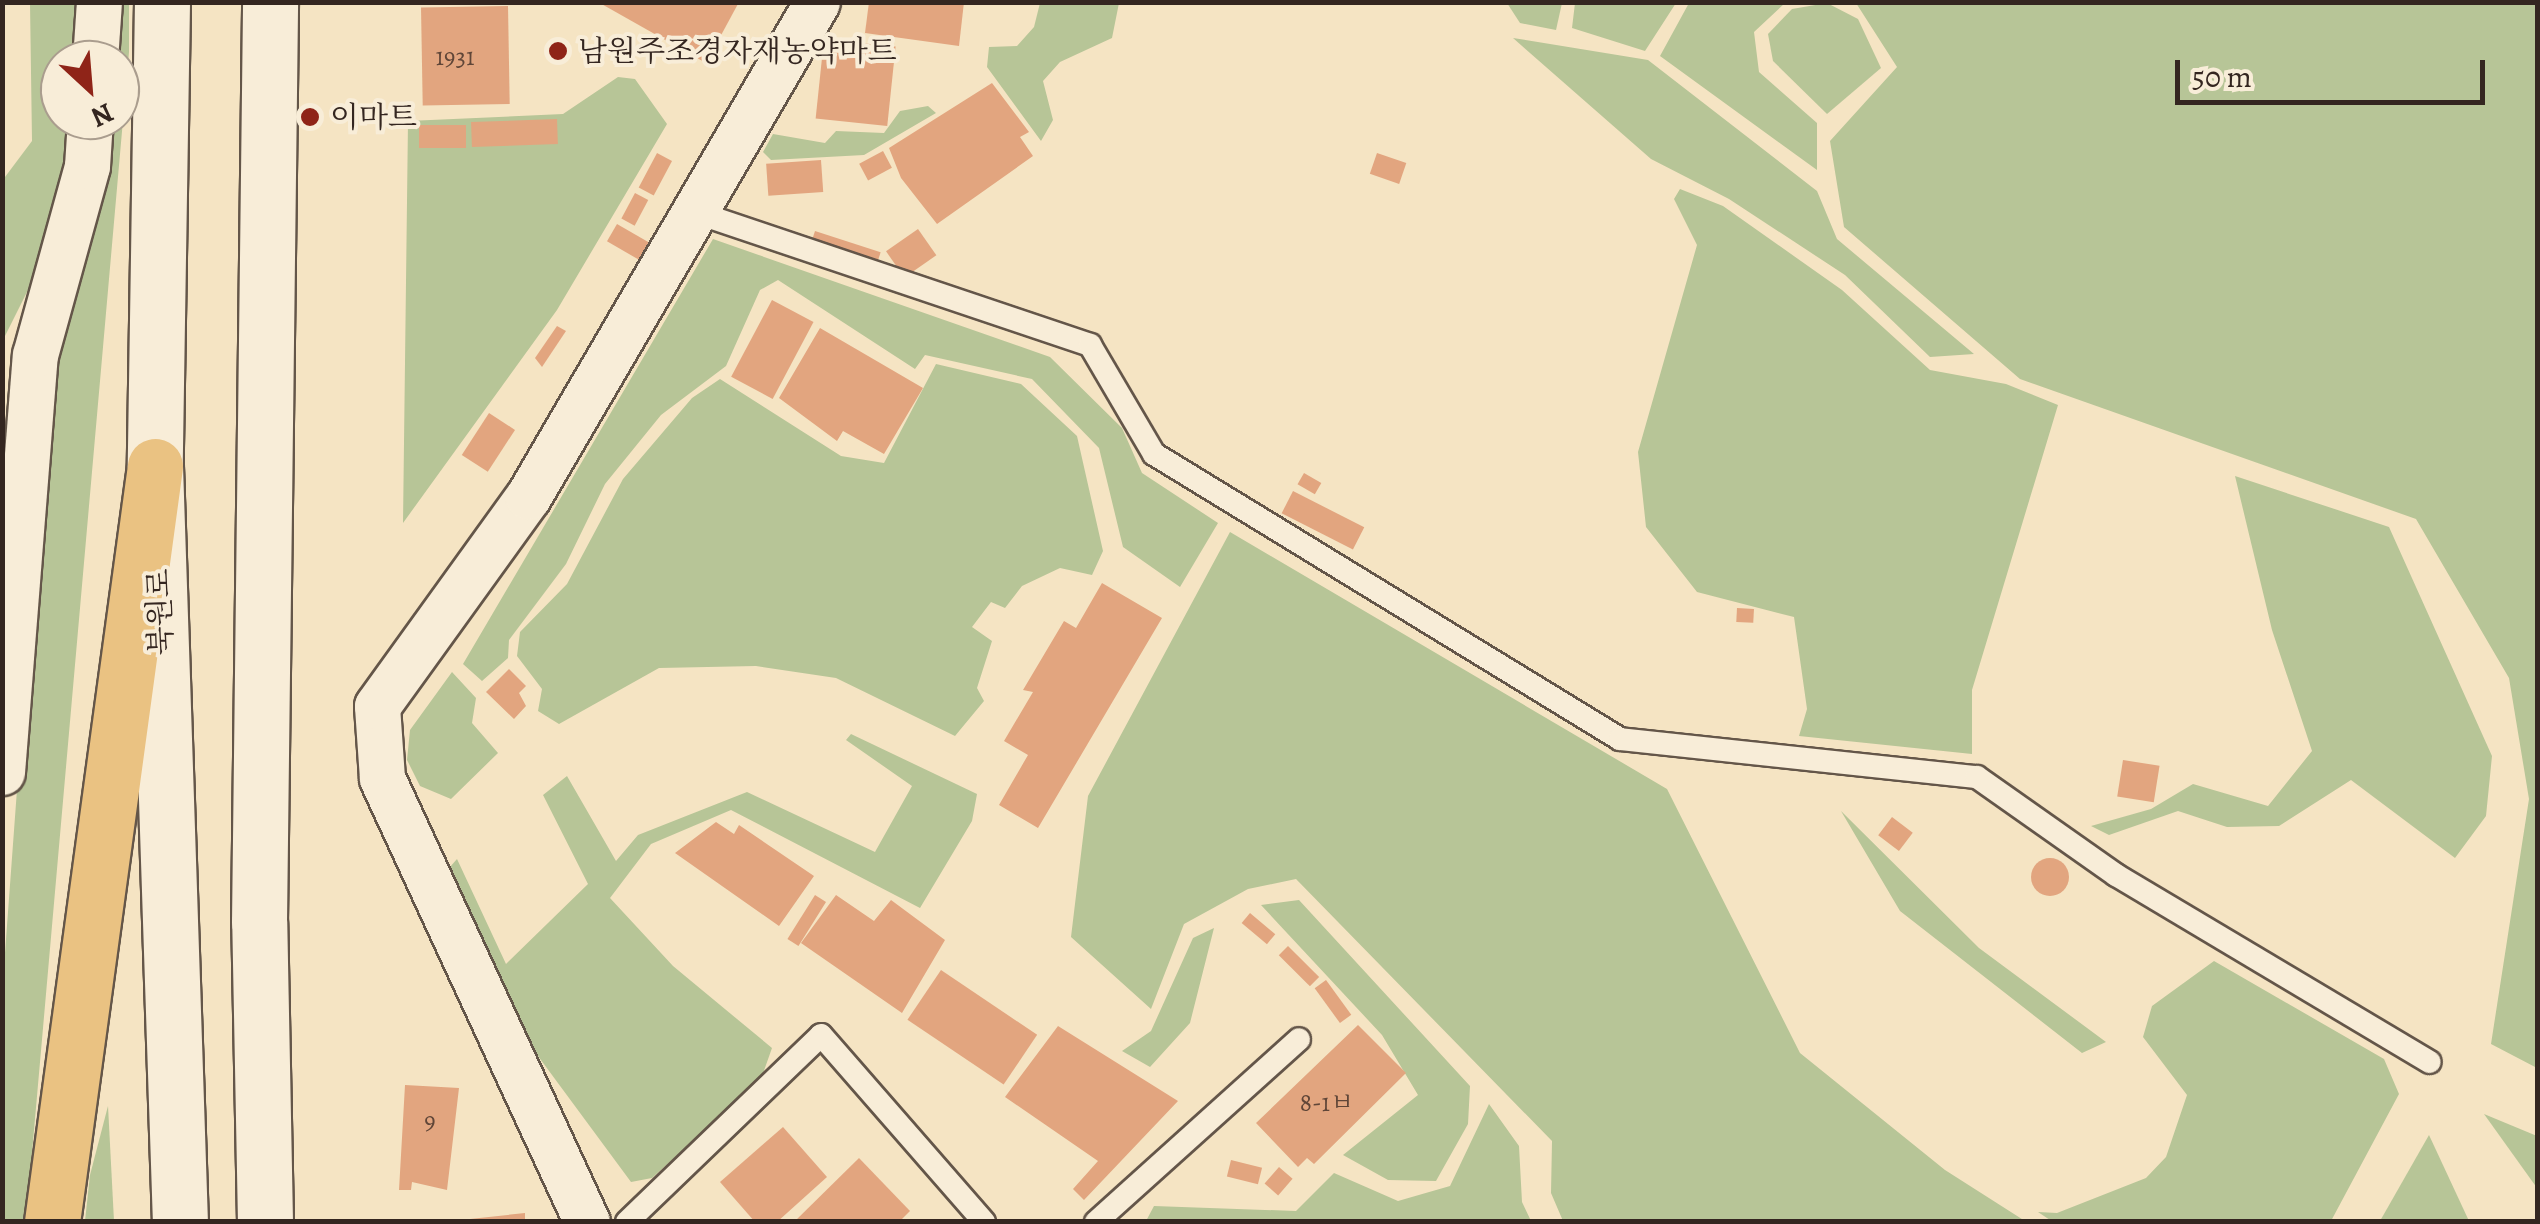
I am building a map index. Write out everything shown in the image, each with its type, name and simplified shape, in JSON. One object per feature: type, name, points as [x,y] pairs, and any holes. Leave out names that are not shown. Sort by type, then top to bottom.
[{"type":"highway","points":[[52,1222],[155,466]]},
{"type":"street","points":[[96,40],[99,2]]},
{"type":"street","name":"북원로","points":[[162,2],[155,466],[180,1222]]},
{"type":"street","points":[[265,1222],[259,922],[270,2]]},
{"type":"street","points":[[587,1222],[382,778],[377,706],[528,496],[817,2]]},
{"type":"street","points":[[2,772],[35,355],[87,166],[89,140]]},
{"type":"lane","points":[[694,212],[1090,345],[1154,454],[1620,739],[1977,777],[2116,875],[2430,1062]]},
{"type":"lane","points":[[640,1217],[821,1035],[984,1222]]},
{"type":"lane","points":[[1096,1222],[1299,1038]]},
{"type":"green space","points":[[1575,2],[1676,3],[1645,51],[1572,28]]},
{"type":"green space","points":[[30,3],[85,3],[84,40],[40,40],[40,140],[73,140],[43,260],[3,340],[2,181],[32,141]]},
{"type":"green space","points":[[114,3],[129,3],[129,40],[110,40]]},
{"type":"green space","points":[[1040,3],[1119,3],[1112,38],[1060,62],[1043,81],[1053,120],[1041,141],[987,67],[989,47],[1017,46],[1034,27]]},
{"type":"green space","points":[[1507,3],[1562,3],[1556,30],[1520,23]]},
{"type":"green space","points":[[1689,3],[1785,3],[1754,32],[1759,72],[1817,123],[1817,170],[1660,56]]},
{"type":"green space","points":[[1827,3],[1858,19],[1881,68],[1827,114],[1773,61],[1768,34],[1792,9]]},
{"type":"green space","points":[[1856,3],[2537,3],[2537,1068],[2491,1044],[2529,799],[2509,678],[2416,519],[2020,379],[1844,227],[1830,141],[1897,67]]},
{"type":"green space","points":[[1513,38],[1648,60],[1817,191],[1837,239],[1974,354],[1930,357],[1845,275],[1729,199],[1651,159]]},
{"type":"green space","points":[[618,77],[635,79],[667,124],[557,310],[403,523],[408,121],[563,114]]},
{"type":"green space","points":[[928,106],[936,113],[864,155],[771,160],[763,152],[773,134],[825,143],[836,131],[884,133],[900,111]]},
{"type":"green space","points":[[99,140],[121,140],[26,1221],[3,1222],[3,980],[48,368]]},
{"type":"green space","points":[[1680,189],[1723,206],[1842,290],[1930,370],[2006,384],[2058,405],[1972,690],[1972,754],[1799,736],[1807,709],[1794,617],[1697,592],[1646,527],[1638,452],[1697,245],[1674,199]]},
{"type":"green space","points":[[713,239],[1050,357],[1122,428],[1142,473],[1218,523],[1180,587],[1123,547],[1099,448],[1032,379],[925,355],[915,369],[778,280],[760,290],[726,366],[661,415],[605,484],[566,564],[509,640],[508,658],[482,681],[463,664]]},
{"type":"green space","points":[[936,364],[1021,384],[1077,436],[1103,551],[1092,575],[1060,568],[1022,586],[1005,608],[991,602],[972,627],[992,641],[977,688],[984,701],[955,736],[836,678],[756,666],[659,668],[559,724],[538,711],[542,689],[517,656],[520,632],[567,584],[623,479],[692,398],[720,379],[841,456],[884,463]]},
{"type":"green space","points":[[2235,476],[2389,527],[2492,756],[2486,816],[2455,858],[2351,780],[2279,826],[2227,827],[2178,811],[2109,835],[2091,826],[2151,809],[2193,784],[2268,806],[2312,751],[2272,630]]},
{"type":"green space","points":[[1230,532],[1667,789],[1800,1053],[1945,1170],[2025,1221],[1563,1221],[1551,1193],[1552,1141],[1296,879],[1248,889],[1184,924],[1151,1009],[1071,937],[1088,796]]},
{"type":"green space","points":[[452,672],[476,698],[472,723],[498,753],[451,799],[420,786],[407,760],[410,730]]},
{"type":"green space","points":[[851,734],[977,794],[972,821],[920,908],[731,810],[651,844],[610,898],[673,966],[772,1048],[761,1079],[652,1178],[631,1182],[490,991],[443,875],[457,859],[506,964],[588,884],[543,795],[567,776],[616,861],[638,835],[747,792],[875,852],[912,786],[846,740]]},
{"type":"green space","points":[[1841,811],[1979,948],[2106,1042],[2082,1053],[1900,911]]},
{"type":"green space","points":[[1299,900],[1470,1086],[1468,1124],[1436,1181],[1388,1180],[1343,1155],[1418,1095],[1382,1035],[1261,905]]},
{"type":"green space","points":[[1214,928],[1190,1023],[1150,1067],[1122,1051],[1151,1031],[1193,938]]},
{"type":"green space","points":[[2214,961],[2384,1059],[2399,1094],[2331,1221],[2053,1222],[2038,1212],[2057,1213],[2146,1178],[2166,1157],[2187,1095],[2143,1037],[2152,1006]]},
{"type":"green space","points":[[1489,1104],[1519,1146],[1522,1202],[1531,1221],[1146,1221],[1154,1206],[1296,1211],[1334,1173],[1398,1201],[1450,1186]]},
{"type":"green space","points":[[108,1106],[114,1221],[85,1221],[90,1175]]},
{"type":"green space","points":[[2484,1114],[2537,1136],[2537,1188]]},
{"type":"green space","points":[[2429,1135],[2469,1221],[2380,1221]]},
{"type":"building","points":[[598,2],[739,2],[706,63]]},
{"type":"building","points":[[869,2],[964,2],[959,46],[865,33]]},
{"type":"building","points":[[508,6],[510,104],[423,106],[421,8]]},
{"type":"building","points":[[824,39],[896,47],[887,126],[816,119]]},
{"type":"building","points":[[992,83],[1029,132],[1020,137],[1033,156],[937,224],[901,178],[889,148]]},
{"type":"building","points":[[557,119],[558,144],[472,147],[471,122]]},
{"type":"building","points":[[419,125],[466,125],[466,148],[419,148]]},
{"type":"building","points":[[883,151],[892,168],[868,180],[859,164]]},
{"type":"building","points":[[657,153],[672,161],[654,195],[639,187]]},
{"type":"building","points":[[1377,153],[1406,163],[1399,184],[1370,174]]},
{"type":"building","points":[[821,160],[823,192],[768,196],[766,164]]},
{"type":"building","points":[[635,193],[648,200],[635,226],[621,219]]},
{"type":"building","points":[[617,224],[650,243],[640,260],[607,241]]},
{"type":"building","points":[[918,229],[936,255],[904,278],[886,251]]},
{"type":"building","points":[[815,231],[881,252],[878,262],[812,241]]},
{"type":"building","points":[[772,300],[813,322],[773,399],[731,377]]},
{"type":"building","points":[[557,326],[566,331],[542,367],[535,358]]},
{"type":"building","points":[[820,328],[923,388],[884,454],[843,431],[837,441],[779,398]]},
{"type":"building","points":[[489,413],[515,430],[488,472],[462,455]]},
{"type":"building","points":[[1304,473],[1321,483],[1315,494],[1298,484]]},
{"type":"building","points":[[1293,491],[1364,527],[1353,550],[1282,513]]},
{"type":"building","points":[[1102,583],[1162,618],[1038,828],[999,805],[1028,755],[1004,741],[1033,692],[1023,690],[1064,621],[1076,628]]},
{"type":"building","points":[[1737,608],[1754,609],[1753,623],[1736,622]]},
{"type":"building","points":[[509,669],[526,686],[519,693],[526,706],[514,719],[486,692]]},
{"type":"building","points":[[2123,760],[2160,766],[2154,802],[2117,797]]},
{"type":"building","points":[[1892,817],[1913,833],[1899,851],[1878,835]]},
{"type":"building","points":[[716,822],[734,834],[739,825],[814,876],[779,926],[675,853]]},
{"type":"building","points":[[2050,858],[2063,864],[2069,877],[2063,890],[2050,896],[2037,890],[2031,877],[2037,864]]},
{"type":"building","points":[[815,895],[826,902],[798,946],[787,939]]},
{"type":"building","points":[[836,895],[874,921],[891,900],[945,940],[902,1013],[801,943]]},
{"type":"building","points":[[1250,913],[1275,934],[1267,944],[1242,923]]},
{"type":"building","points":[[1288,946],[1319,977],[1310,986],[1279,955]]},
{"type":"building","points":[[941,970],[1037,1035],[1004,1085],[907,1020]]},
{"type":"building","points":[[1326,980],[1351,1015],[1340,1023],[1315,988]]},
{"type":"building","points":[[1358,1025],[1406,1073],[1314,1164],[1307,1158],[1298,1167],[1256,1123]]},
{"type":"building","points":[[1058,1026],[1178,1101],[1084,1200],[1073,1189],[1098,1161],[1005,1097]]},
{"type":"building","points":[[405,1085],[459,1088],[447,1190],[412,1182],[411,1190],[399,1190]]},
{"type":"building","points":[[783,1127],[827,1177],[777,1222],[755,1222],[720,1182]]},
{"type":"building","points":[[859,1158],[910,1211],[899,1222],[794,1222]]},
{"type":"building","points":[[1231,1160],[1262,1168],[1258,1184],[1227,1176]]},
{"type":"building","points":[[1279,1167],[1293,1179],[1278,1195],[1265,1184]]},
{"type":"building","points":[[525,1213],[525,1222],[470,1222],[470,1219]]},
{"type":"place","name":"남원주조경자재농약마트","points":[[558,51]]},
{"type":"place","name":"이마트","points":[[310,117]]}]
